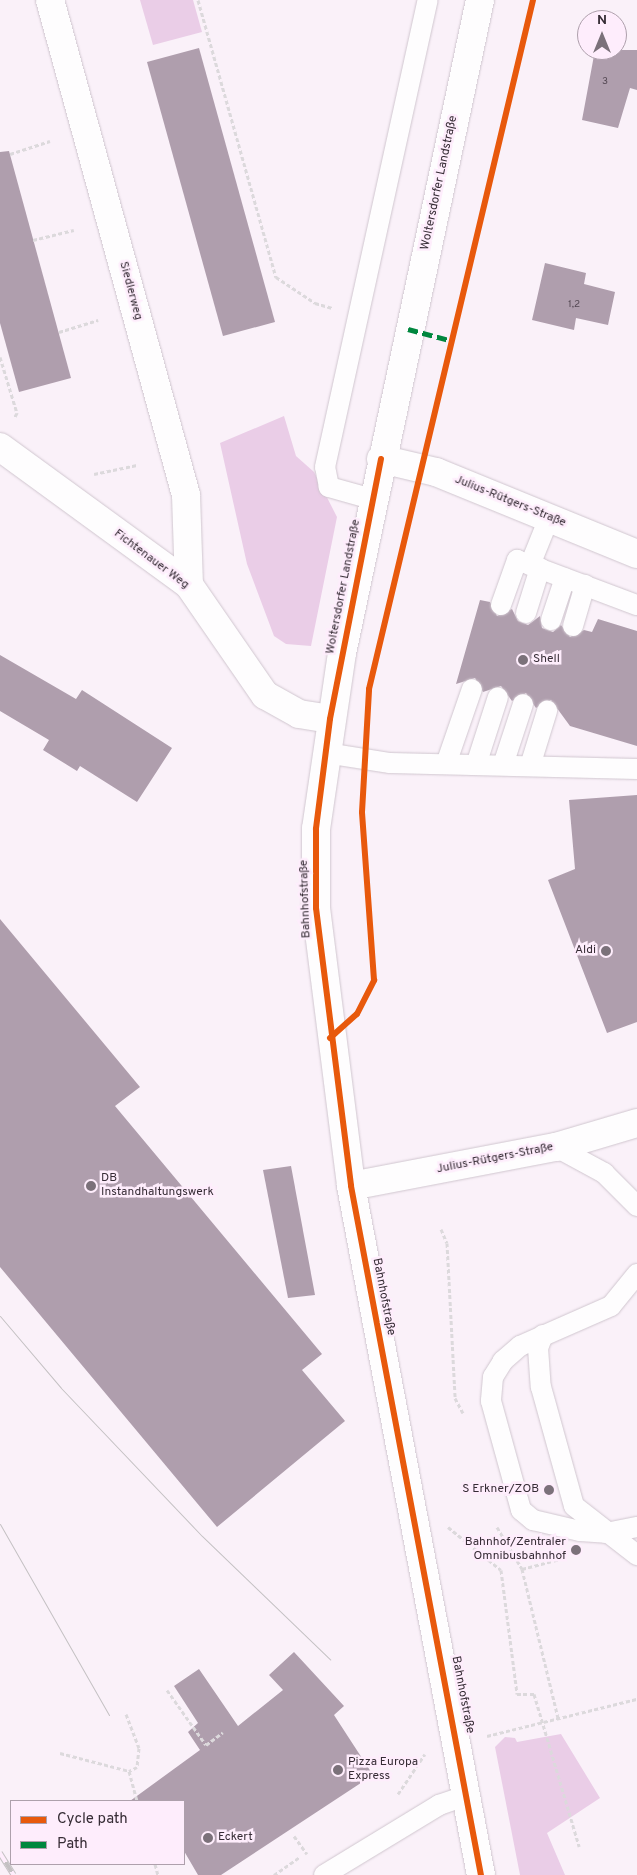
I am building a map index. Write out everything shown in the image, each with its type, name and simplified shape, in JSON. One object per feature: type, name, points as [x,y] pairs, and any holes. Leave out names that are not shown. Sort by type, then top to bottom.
[{"type":"main road","name":"Siedlerweg","points":[[50,0],[186,495],[189,586]]},
{"type":"main road","name":"Woltersdorfer Landstraße","points":[[330,719],[372,500],[480,0]]},
{"type":"main road","name":"Fichtenauer Weg","points":[[4,437],[189,586],[265,695],[300,714],[330,719]]},
{"type":"main road","name":"Julius-Rütgers-Straße","points":[[381,459],[436,472],[637,554]]},
{"type":"main road","name":"Bahnhofstraße","points":[[330,719],[316,829],[316,908],[351,1186],[468,1795],[481,1875]]},
{"type":"main road","name":"Julius-Rütgers-Straße","points":[[351,1186],[556,1148],[637,1124]]},
{"type":"lane","points":[[372,500],[329,486],[325,467],[428,0]]},
{"type":"lane","points":[[526,613],[535,567],[549,518]]},
{"type":"lane","points":[[501,606],[517,560],[637,605]]},
{"type":"lane","points":[[551,620],[565,578]]},
{"type":"lane","points":[[573,626],[585,586]]},
{"type":"lane","points":[[446,764],[472,688]]},
{"type":"lane","points":[[476,764],[498,697]]},
{"type":"lane","points":[[503,765],[523,704]]},
{"type":"lane","points":[[530,766],[546,711]]},
{"type":"lane","points":[[326,753],[390,763],[637,768]]},
{"type":"lane","points":[[556,1148],[604,1173],[637,1206]]},
{"type":"lane","points":[[635,1282],[611,1306],[520,1346],[493,1377],[491,1401],[516,1498],[521,1510],[533,1520],[606,1533],[637,1527]]},
{"type":"lane","points":[[542,1335],[538,1367],[567,1485],[574,1506],[606,1533],[637,1555]]},
{"type":"lane","points":[[324,1875],[439,1806],[468,1795]]},
{"type":"lane","points":[[352,1875],[364,1851]]},
{"type":"path","points":[[198,0],[276,277],[315,303],[359,315]]},
{"type":"path","points":[[10,154],[50,141]]},
{"type":"path","points":[[33,240],[74,230]]},
{"type":"path","points":[[59,332],[98,320]]},
{"type":"path","points":[[0,357],[17,414],[4,437]]},
{"type":"path","points":[[85,476],[137,465]]},
{"type":"path","points":[[441,1229],[447,1244],[455,1398],[468,1423]]},
{"type":"path","points":[[496,1523],[522,1569],[558,1718]]},
{"type":"path","points":[[448,1527],[501,1570],[517,1694],[534,1694],[540,1722],[579,1846]]},
{"type":"path","points":[[522,1569],[567,1558]]},
{"type":"path","points":[[167,1690],[206,1745],[223,1732]]},
{"type":"path","points":[[491,1735],[637,1699]]},
{"type":"path","points":[[60,1753],[129,1771],[138,1767],[139,1748],[126,1714]]},
{"type":"path","points":[[389,1800],[416,1772],[427,1750]]},
{"type":"path","points":[[129,1771],[138,1800]]},
{"type":"path","points":[[274,1875],[315,1848]]},
{"type":"shaded area","points":[[140,0],[193,0],[202,32],[153,45]]},
{"type":"shaded area","points":[[284,416],[296,456],[314,472],[337,517],[311,646],[286,644],[274,636],[247,564],[220,443]]},
{"type":"shaded area","points":[[561,1734],[600,1798],[547,1833],[565,1875],[520,1875],[495,1747],[505,1737],[515,1738],[517,1742]]},
{"type":"building","points":[[199,48],[275,322],[223,336],[147,62]]},
{"type":"building","points":[[627,50],[637,50],[637,90],[630,88],[618,128],[582,120],[593,60],[627,60]]},
{"type":"building","points":[[9,151],[71,378],[19,392],[0,323],[0,152]]},
{"type":"building","points":[[545,263],[586,273],[584,284],[615,292],[608,325],[576,318],[574,330],[532,320]]},
{"type":"building","points":[[480,600],[490,602],[497,616],[512,609],[518,621],[528,625],[540,616],[542,628],[553,632],[561,625],[570,637],[584,630],[592,632],[598,619],[637,631],[637,746],[570,726],[551,700],[536,708],[526,693],[512,701],[501,686],[483,692],[475,678],[456,684]]},
{"type":"building","points":[[0,655],[76,699],[82,690],[172,748],[137,802],[80,766],[77,771],[43,750],[49,740],[0,711]]},
{"type":"building","name":"Aldi","points":[[637,795],[637,1022],[607,1033],[548,880],[575,869],[569,800]]},
{"type":"building","name":"DB Instandhaltungswerk","points":[[0,919],[140,1087],[115,1106],[322,1354],[302,1370],[345,1421],[217,1527],[0,1267]]},
{"type":"building","points":[[291,1166],[315,1295],[288,1298],[263,1170]]},
{"type":"building","points":[[294,1652],[344,1706],[334,1715],[373,1775],[221,1875],[198,1875],[185,1853],[185,1800],[131,1800],[200,1750],[188,1732],[198,1723],[174,1686],[199,1669],[238,1726],[283,1690],[269,1675]]},
{"type":"tram line","points":[[0,1316],[61,1388],[202,1536],[330,1659]]},
{"type":"tram line","points":[[0,1524],[109,1715]]},
{"type":"railway","points":[[0,1853],[14,1875]]},
{"type":"marked path","points":[[408,329],[453,341]]},
{"type":"cycle path","points":[[330,1038],[357,1014],[374,980],[362,812],[369,689],[533,0]]},
{"type":"cycle path","points":[[381,459],[330,719],[316,829],[316,908],[351,1186],[481,1875]]},
{"type":"place","name":"Shell","points":[[523,660]]},
{"type":"place","name":"Aldi","points":[[606,951]]},
{"type":"place","name":"DB Instandhaltungswerk","points":[[91,1186]]},
{"type":"place","name":"S Erkner/ZOB","points":[[549,1490]]},
{"type":"place","name":"Bahnhof/Zentraler Omnibusbahnhof","points":[[576,1550]]},
{"type":"place","name":"Pizza Europa Express","points":[[338,1770]]},
{"type":"place","name":"Eckert","points":[[208,1838]]}]
